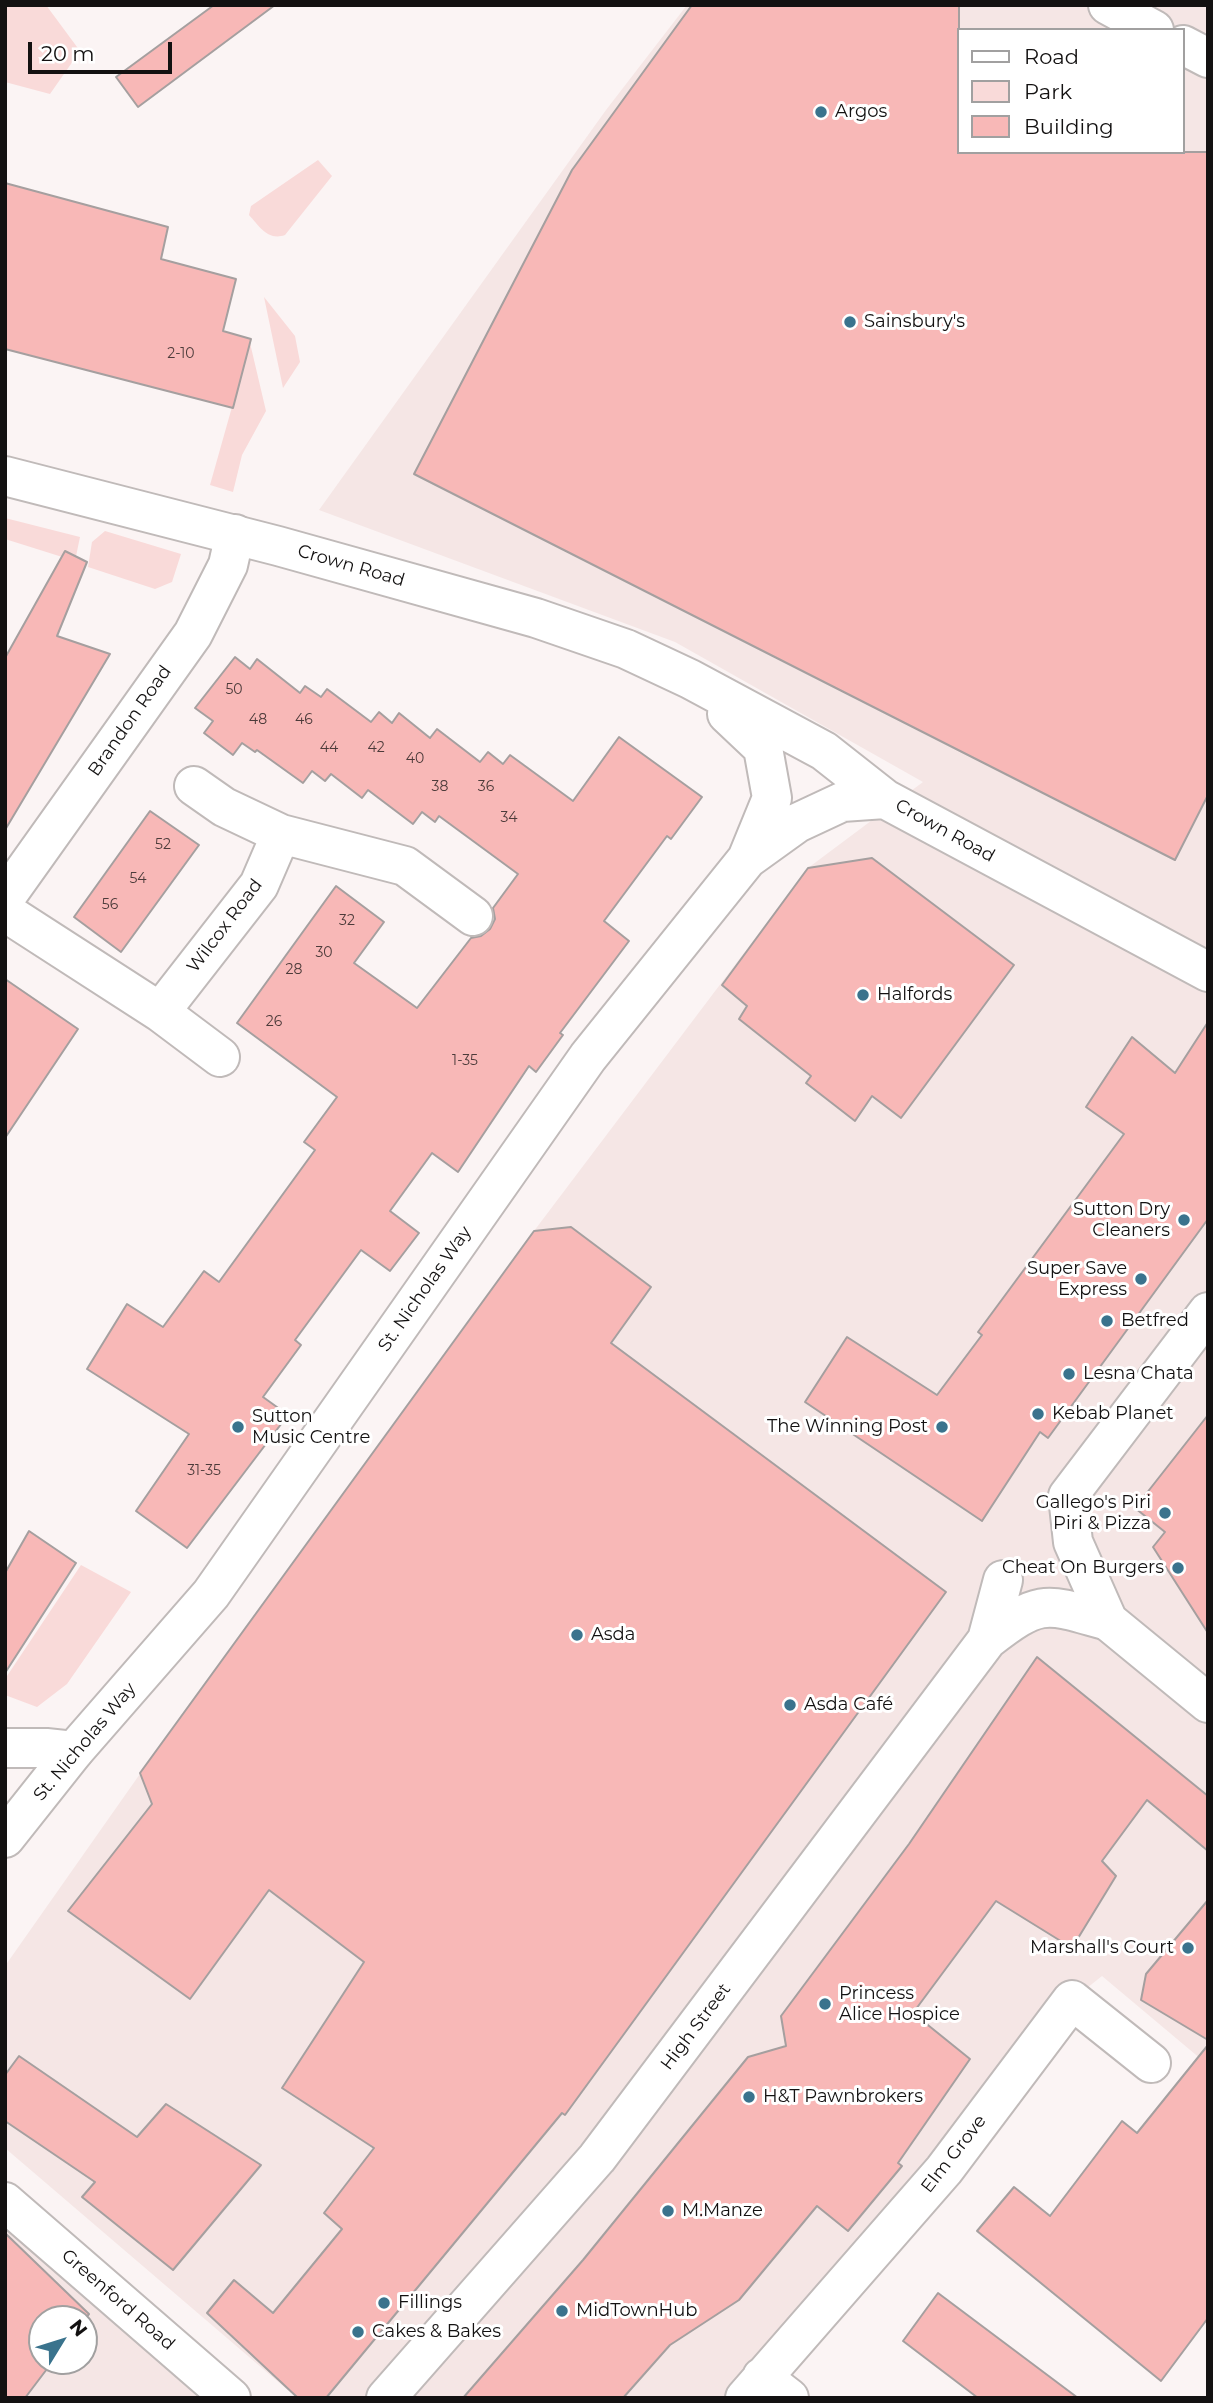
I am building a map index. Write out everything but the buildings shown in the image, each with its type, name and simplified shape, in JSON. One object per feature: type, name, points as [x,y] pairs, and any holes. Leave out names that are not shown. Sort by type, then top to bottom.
[{"type":"street","points":[[1108,5],[1150,28]]},
{"type":"street","points":[[1185,46],[1208,58]]},
{"type":"street","name":"Crown Road","points":[[5,476],[235,534],[536,618],[626,649],[690,679],[824,751],[885,799],[1208,972]]},
{"type":"street","name":"Brandon Road","points":[[5,898],[193,634],[228,565],[235,534]]},
{"type":"street","name":"Crown Road","points":[[690,679],[764,748],[772,798],[747,859]]},
{"type":"street","points":[[194,786],[224,807],[281,834],[405,866],[473,916]]},
{"type":"street","name":"St. Nicholas Way","points":[[5,1838],[74,1751],[211,1594],[588,1057],[747,859],[797,823],[842,802],[885,799]]},
{"type":"street","name":"Wilcox Road","points":[[160,1012],[259,885],[281,834]]},
{"type":"street","points":[[5,912],[160,1012],[220,1057]]},
{"type":"street","points":[[1208,1312],[1068,1496],[1073,1542],[1108,1621],[1208,1703]]},
{"type":"street","name":"High Street","points":[[987,1640],[1003,1580]]},
{"type":"street","name":"High Street","points":[[386,2398],[597,2158],[987,1640],[1020,1614],[1053,1605],[1108,1621]]},
{"type":"street","points":[[5,1748],[74,1751]]},
{"type":"street","name":"Elm Grove","points":[[765,2391],[944,2169],[1072,2000],[1151,2063]]},
{"type":"street","name":"Greenford Road","points":[[5,2203],[231,2398]]},
{"type":"shaded area","points":[[687,5],[1208,5],[1208,2065],[1102,1976],[1072,2000],[745,2398],[297,2398],[5,2148],[5,1966],[187,1707],[534,1231],[808,868],[923,782],[675,642],[319,510],[606,110]]},
{"type":"shaded area","points":[[5,2218],[211,2398],[5,2398]]},
{"type":"green space","points":[[5,5],[46,5],[80,51],[50,94],[5,82]]},
{"type":"green space","points":[[318,160],[332,176],[285,235],[274,236],[265,232],[249,215],[251,206]]},
{"type":"green space","points":[[264,297],[295,336],[300,362],[283,388]]},
{"type":"green space","points":[[250,343],[266,411],[242,455],[233,492],[210,485]]},
{"type":"green space","points":[[5,518],[80,537],[75,561],[5,539]]},
{"type":"green space","points":[[105,531],[181,554],[172,582],[155,589],[88,567],[92,542]]},
{"type":"green space","points":[[81,1565],[131,1592],[67,1684],[37,1707],[5,1695],[5,1679]]},
{"type":"place","name":"Argos","points":[[821,112]]},
{"type":"place","name":"Sainsbury's","points":[[850,322]]},
{"type":"place","name":"Halfords","points":[[863,995]]},
{"type":"place","name":"Sutton Dry Cleaners","points":[[1184,1220]]},
{"type":"place","name":"Super Save Express","points":[[1141,1279]]},
{"type":"place","name":"Betfred","points":[[1107,1321]]},
{"type":"place","name":"Lesna Chata","points":[[1069,1374]]},
{"type":"place","name":"Kebab Planet","points":[[1038,1414]]},
{"type":"place","name":"Sutton Music Centre","points":[[238,1427]]},
{"type":"place","name":"The Winning Post","points":[[942,1427]]},
{"type":"place","name":"Gallego's Piri Piri & Pizza","points":[[1165,1513]]},
{"type":"place","name":"Cheat On Burgers","points":[[1178,1568]]},
{"type":"place","name":"Asda","points":[[577,1635]]},
{"type":"place","name":"Asda Café","points":[[790,1705]]},
{"type":"place","name":"Marshall's Court","points":[[1188,1948]]},
{"type":"place","name":"Princess Alice Hospice","points":[[825,2004]]},
{"type":"place","name":"H&T Pawnbrokers","points":[[749,2097]]},
{"type":"place","name":"M.Manze","points":[[668,2211]]},
{"type":"place","name":"Fillings","points":[[384,2303]]},
{"type":"place","name":"MidTownHub","points":[[562,2311]]},
{"type":"place","name":"Cakes & Bakes","points":[[358,2332]]}]
